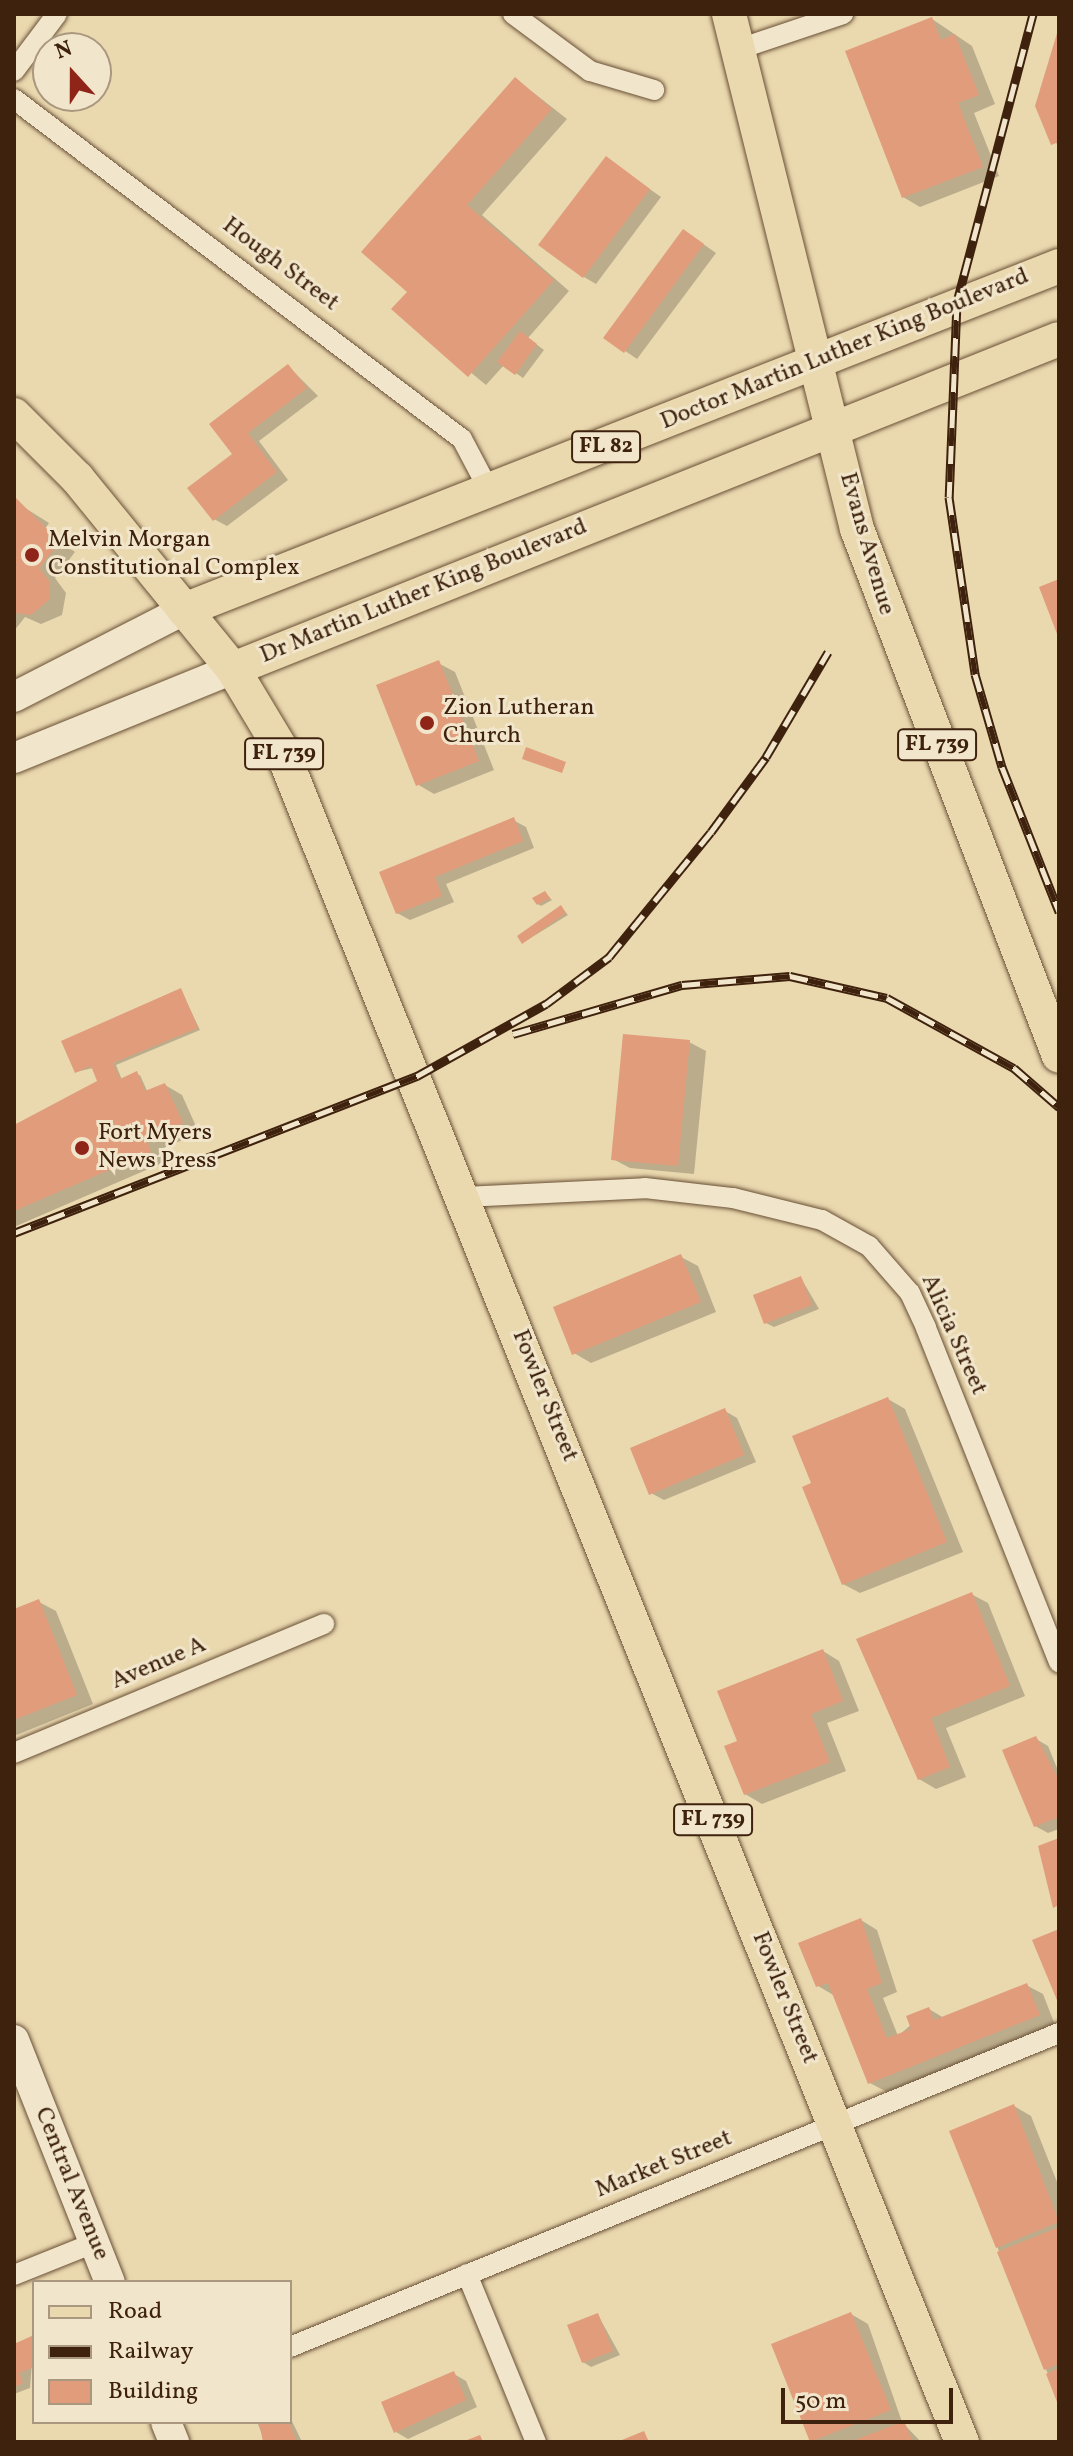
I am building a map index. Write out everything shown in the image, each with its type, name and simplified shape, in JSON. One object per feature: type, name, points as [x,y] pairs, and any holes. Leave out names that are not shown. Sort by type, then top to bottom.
[{"type":"main road","name":"Evans Avenue","points":[[729,14],[835,427],[889,623],[1059,1056]]},
{"type":"main road","name":"Doctor Martin Luther King Boulevard","points":[[184,610],[491,494],[818,359],[1059,266]]},
{"type":"main road","name":"FL 82","points":[[835,427],[1059,339]]},
{"type":"main road","name":"Fowler Street","points":[[14,415],[77,478],[233,669],[281,749],[464,1197],[962,2442]]},
{"type":"main road","name":"Dr Martin Luther King Boulevard","points":[[14,758],[835,427]]},
{"type":"main road","name":"FL 82","points":[[14,697],[184,610]]},
{"type":"main road","points":[[14,711],[64,687],[91,657]]},
{"type":"main road","name":"Central Avenue","points":[[14,2040],[109,2280]]},
{"type":"street","points":[[14,71],[57,14]]},
{"type":"street","points":[[513,14],[590,71],[654,90]]},
{"type":"street","points":[[739,49],[843,14]]},
{"type":"street","name":"Hough Street","points":[[14,99],[462,439],[491,494]]},
{"type":"street","name":"Alicia Street","points":[[464,1197],[645,1188],[719,1196],[792,1210],[869,1246],[910,1293],[926,1328],[1059,1662]]},
{"type":"street","name":"Avenue A","points":[[14,1753],[324,1624]]},
{"type":"street","name":"Market Street","points":[[292,2346],[1059,2033]]},
{"type":"street","points":[[14,2275],[94,2243]]},
{"type":"street","points":[[467,2274],[536,2442]]},
{"type":"building","points":[[932,17],[941,40],[955,34],[979,95],[958,103],[983,167],[902,198],[845,51]]},
{"type":"building","points":[[1058,30],[1059,142],[1051,145],[1035,106]]},
{"type":"building","points":[[515,77],[552,109],[467,205],[554,280],[468,377],[391,309],[407,292],[361,252]]},
{"type":"building","points":[[606,156],[650,189],[583,278],[538,245]]},
{"type":"building","points":[[683,229],[704,244],[624,353],[603,338]]},
{"type":"building","points":[[520,331],[537,344],[515,375],[497,362]]},
{"type":"building","points":[[288,364],[307,388],[248,433],[277,472],[213,521],[187,488],[232,454],[209,424]]},
{"type":"building","name":"Melvin Morgan Constitutional Complex","points":[[14,496],[60,542],[39,568],[50,582],[50,599],[31,615],[14,613]]},
{"type":"building","points":[[1059,579],[1059,639],[1039,587]]},
{"type":"building","name":"Zion Lutheran Church","points":[[439,660],[479,761],[416,786],[376,685]]},
{"type":"building","points":[[526,747],[566,762],[562,773],[522,759]]},
{"type":"building","points":[[514,817],[523,841],[435,877],[442,896],[396,914],[379,872]]},
{"type":"building","points":[[545,891],[550,898],[537,905],[532,898]]},
{"type":"building","points":[[561,905],[566,913],[522,944],[517,936]]},
{"type":"building","points":[[181,988],[198,1028],[113,1063],[120,1079],[137,1071],[145,1091],[165,1083],[183,1123],[146,1139],[151,1152],[14,1211],[14,1125],[97,1081],[91,1066],[75,1073],[61,1041]]},
{"type":"building","points":[[623,1034],[690,1040],[678,1166],[611,1160]]},
{"type":"building","points":[[681,1254],[701,1302],[572,1355],[553,1307]]},
{"type":"building","points":[[801,1276],[812,1305],[764,1324],[753,1295]]},
{"type":"building","points":[[888,1397],[947,1542],[842,1585],[802,1487],[811,1483],[792,1436]]},
{"type":"building","points":[[725,1408],[744,1455],[649,1495],[630,1448]]},
{"type":"building","points":[[972,1592],[1010,1686],[931,1718],[950,1767],[918,1780],[856,1639]]},
{"type":"building","points":[[39,1599],[77,1695],[14,1720],[14,1609]]},
{"type":"building","points":[[823,1649],[843,1701],[811,1714],[830,1762],[744,1795],[724,1746],[737,1741],[717,1691]]},
{"type":"building","points":[[1036,1736],[1059,1780],[1059,1817],[1034,1827],[1002,1750]]},
{"type":"building","points":[[1059,1838],[1059,1905],[1053,1908],[1038,1846]]},
{"type":"building","points":[[861,1918],[882,1983],[867,1989],[887,2038],[911,2029],[906,2016],[929,2007],[934,2020],[1027,1983],[1040,2015],[868,2084],[828,1983],[816,1987],[798,1943]]},
{"type":"building","points":[[1059,1929],[1059,2005],[1032,1940]]},
{"type":"building","points":[[1014,2104],[1059,2222],[996,2248],[949,2131]]},
{"type":"building","points":[[1059,2227],[1059,2364],[1044,2370],[997,2252]]},
{"type":"building","points":[[851,2312],[891,2410],[810,2442],[771,2344]]},
{"type":"building","points":[[598,2313],[613,2351],[582,2363],[567,2325]]},
{"type":"building","points":[[32,2336],[32,2368],[19,2373],[23,2383],[14,2387],[14,2344]]},
{"type":"building","points":[[1059,2368],[1059,2407],[1046,2374]]},
{"type":"building","points":[[454,2371],[466,2400],[394,2433],[381,2402]]},
{"type":"building","points":[[904,2421],[913,2442],[850,2442]]},
{"type":"building","points":[[259,2424],[290,2424],[297,2442],[263,2442]]},
{"type":"building","points":[[644,2431],[649,2442],[617,2442]]},
{"type":"building","points":[[480,2435],[483,2442],[462,2442]]},
{"type":"railway","points":[[1033,14],[957,302],[949,497],[975,674],[1002,767],[1059,912]]},
{"type":"railway","points":[[14,1233],[417,1076],[546,1004],[609,957],[711,832],[766,757],[828,652]]},
{"type":"railway","points":[[513,1034],[682,985],[790,976],[887,998],[1014,1068],[1059,1107]]},
{"type":"place","name":"Melvin Morgan Constitutional Complex","points":[[32,555]]},
{"type":"place","name":"Zion Lutheran Church","points":[[427,723]]},
{"type":"place","name":"Fort Myers News Press","points":[[82,1148]]}]
